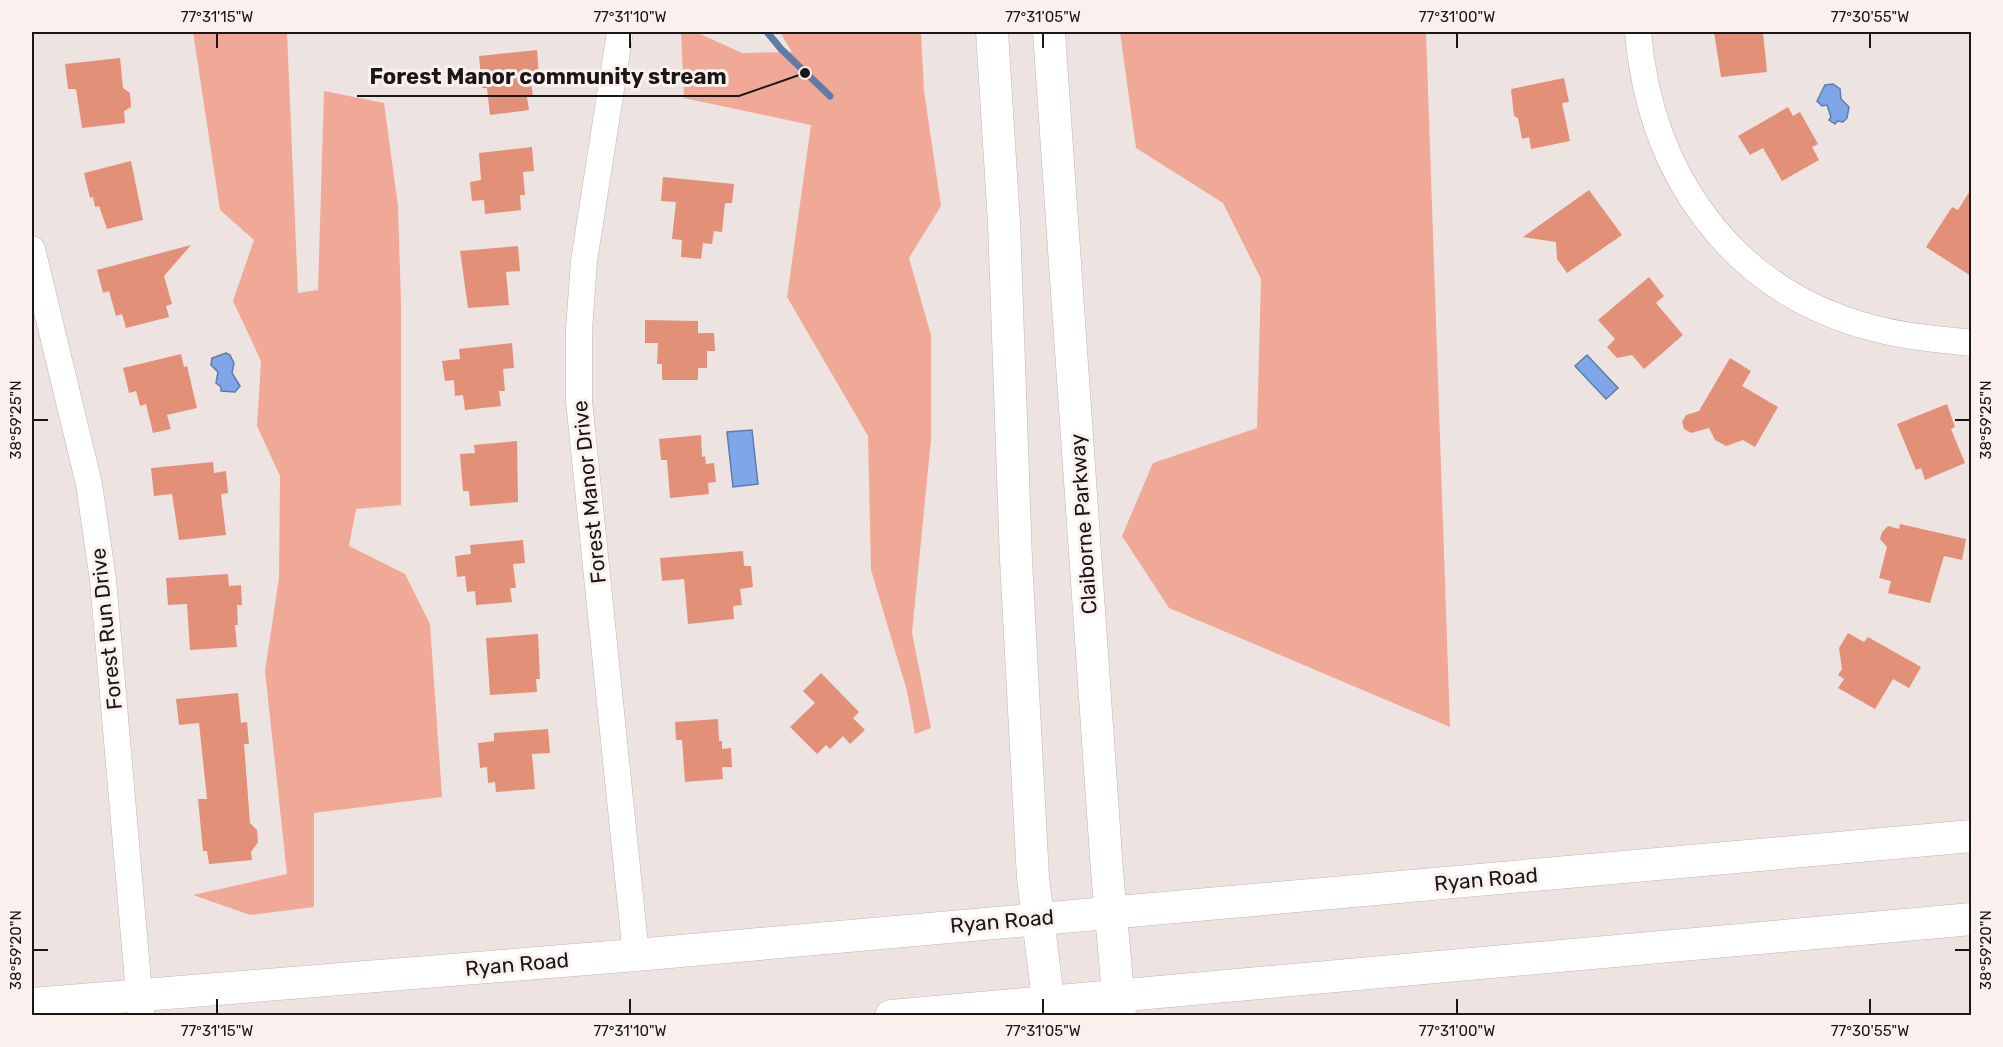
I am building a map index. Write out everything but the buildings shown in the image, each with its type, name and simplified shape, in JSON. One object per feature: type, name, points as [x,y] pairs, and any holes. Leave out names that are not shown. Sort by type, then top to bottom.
[{"type":"main road","points":[[992,32],[1004,223],[1016,572],[1033,878],[1049,1009]]},
{"type":"main road","name":"Claiborne Parkway","points":[[1049,32],[1107,871],[1119,1005]]},
{"type":"main road","name":"Ryan Road","points":[[32,1004],[141,1005],[1038,917],[1971,836]]},
{"type":"main road","points":[[891,1016],[1119,1005],[1971,919]]},
{"type":"street","name":"Forest Manor Drive","points":[[620,32],[584,261],[579,330],[579,401],[636,955]]},
{"type":"street","points":[[1638,32],[1641,70],[1664,149],[1683,187],[1709,223],[1738,254],[1768,279],[1801,300],[1835,316],[1882,330],[1971,344]]},
{"type":"street","name":"Forest Run Drive","points":[[32,249],[89,484],[96,526],[103,580],[141,1005]]},
{"type":"shaded area","points":[[193,32],[287,32],[298,293],[318,290],[324,91],[384,103],[398,206],[401,303],[401,505],[356,509],[349,546],[405,574],[430,624],[442,797],[314,813],[314,907],[250,915],[193,895],[287,874],[265,671],[279,578],[280,476],[257,426],[261,361],[233,301],[254,240],[220,210]]},
{"type":"shaded area","points":[[681,32],[696,32],[742,53],[792,52],[780,32],[921,32],[924,91],[941,206],[909,258],[931,335],[931,439],[912,633],[931,728],[915,734],[907,691],[871,570],[868,436],[787,297],[811,125],[684,98]]},
{"type":"shaded area","points":[[1120,32],[1426,32],[1450,727],[1169,608],[1122,536],[1153,463],[1257,428],[1261,279],[1223,203],[1136,148]]},
{"type":"water","points":[[1833,84],[1840,89],[1841,99],[1849,107],[1847,118],[1843,122],[1837,121],[1835,124],[1829,120],[1831,117],[1827,105],[1822,106],[1817,101],[1825,85]]},
{"type":"water","points":[[226,353],[230,355],[234,363],[232,373],[240,386],[235,392],[221,391],[221,387],[216,383],[218,372],[211,365],[212,358]]},
{"type":"water","points":[[1587,355],[1618,388],[1606,399],[1575,366]]},
{"type":"water","points":[[752,430],[758,484],[733,487],[727,432]]},
{"type":"waterway","points":[[767,32],[781,49],[830,96]]},
{"type":"place","name":"Forest Manor community stream","points":[[805,73]]}]
